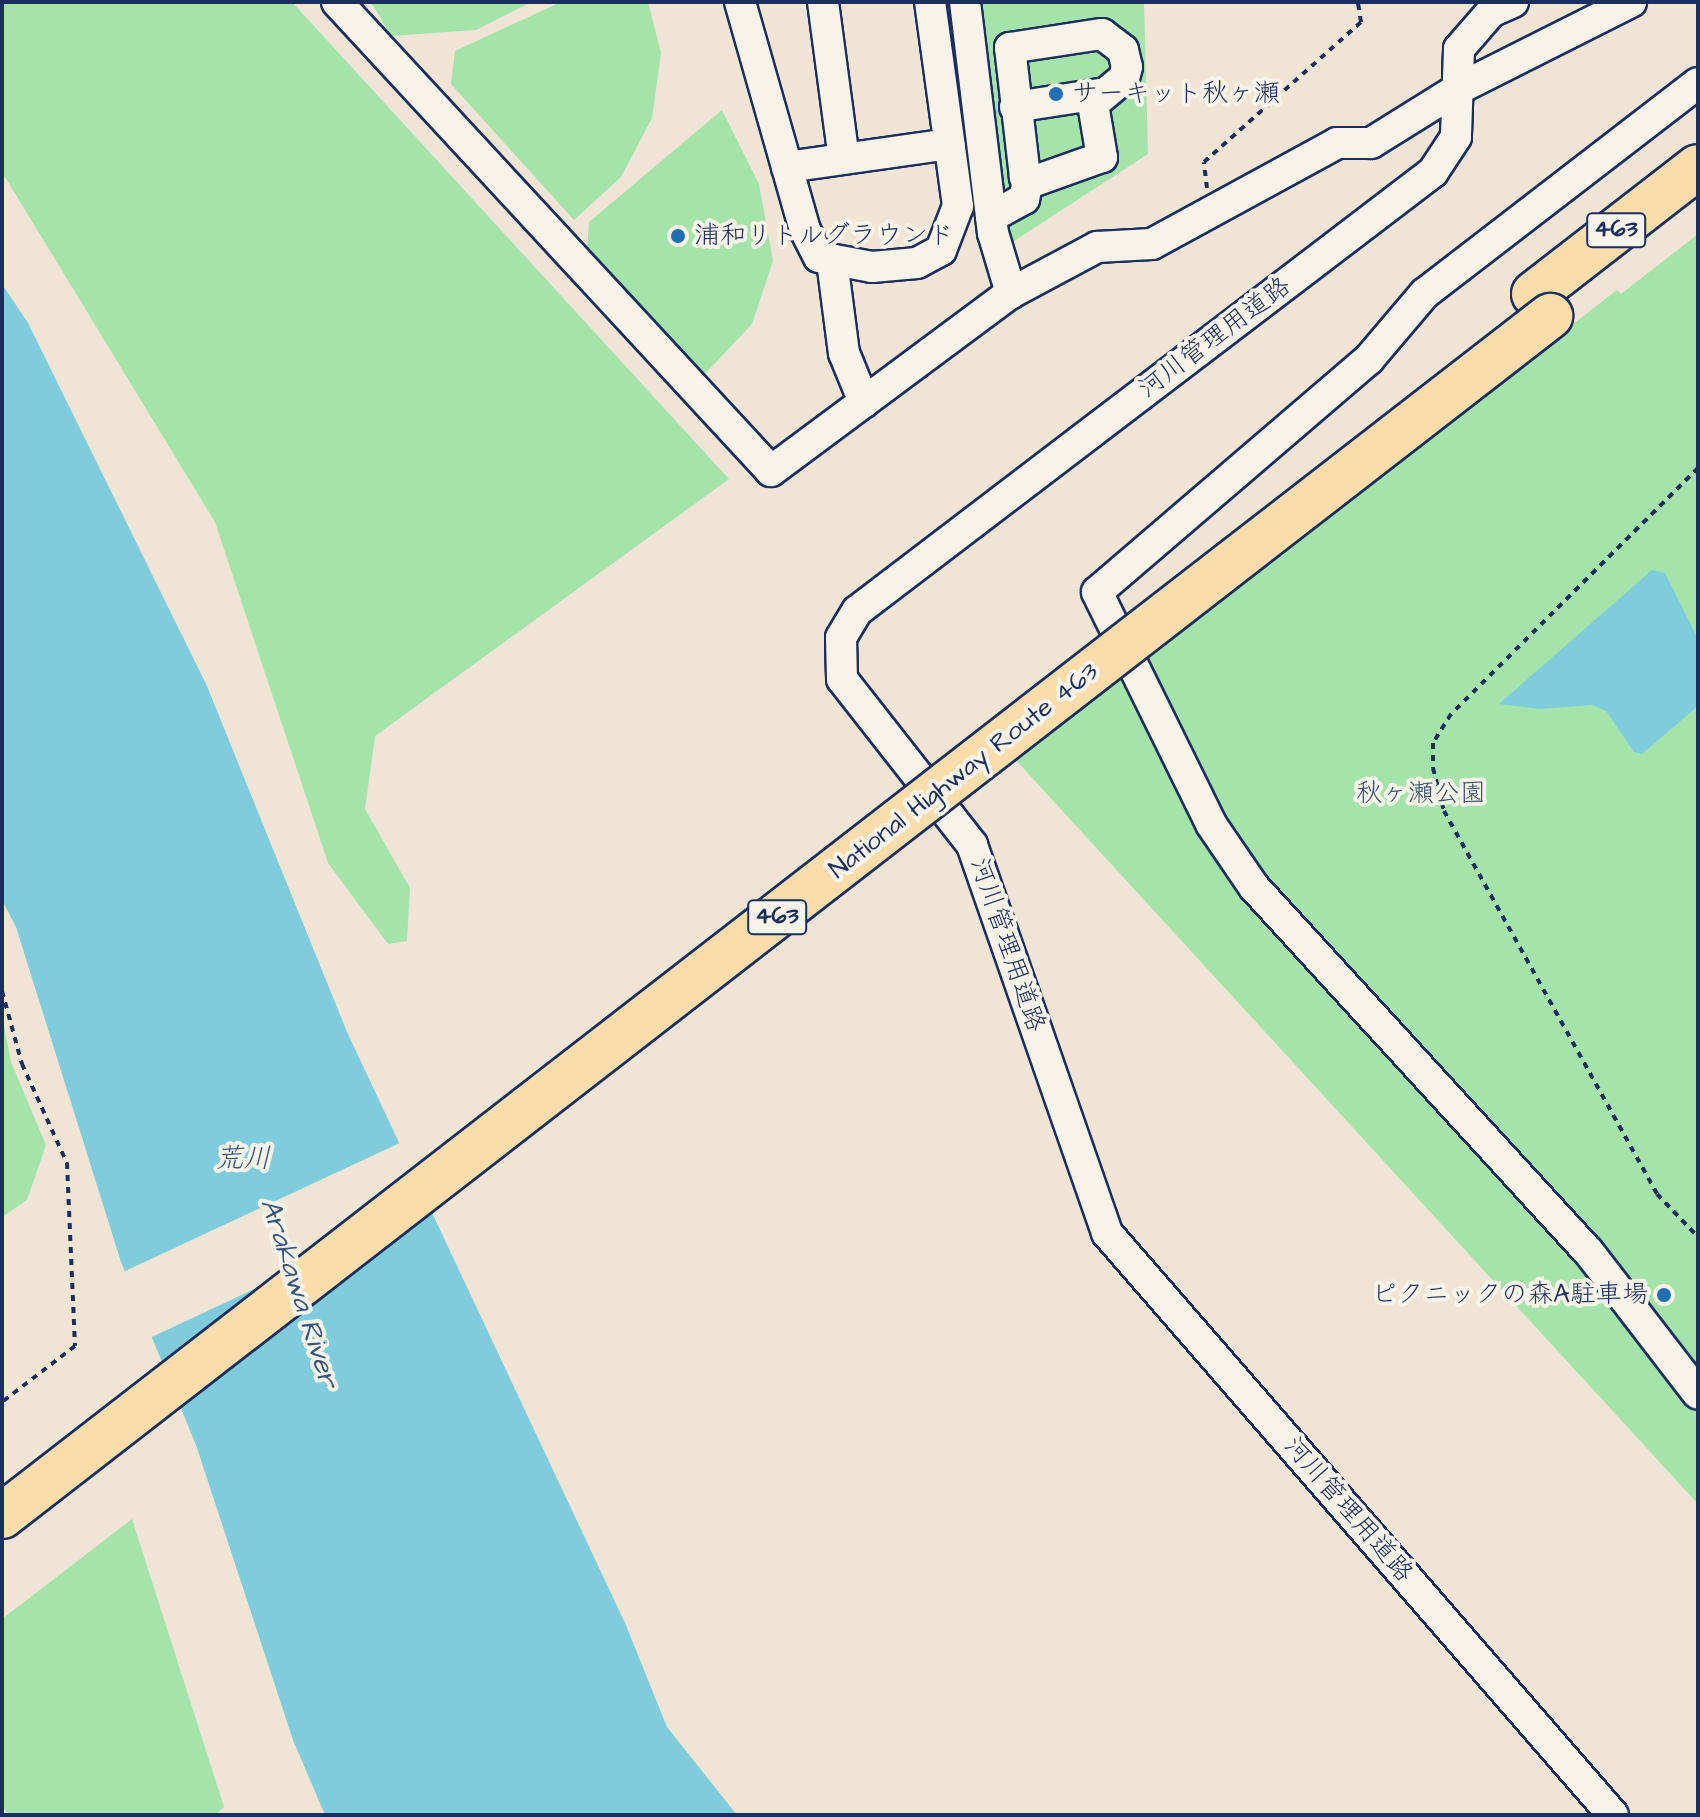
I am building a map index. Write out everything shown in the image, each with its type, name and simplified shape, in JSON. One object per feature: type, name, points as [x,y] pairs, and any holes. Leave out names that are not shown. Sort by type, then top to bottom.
[{"type":"highway","name":"National Highway Route 463","points":[[2,1516],[1542,305],[1698,167]]},
{"type":"highway","name":"National Highway Route 463","points":[[2,1479],[1542,305],[1698,203]]},
{"type":"street","points":[[337,2],[763,468],[777,468],[1011,293],[1097,247],[1152,244],[1337,143],[1371,143],[1456,90],[1631,2]]},
{"type":"street","points":[[740,2],[805,230],[819,257],[872,267],[917,263],[941,250],[958,206],[930,2]]},
{"type":"street","points":[[823,2],[844,159]]},
{"type":"street","points":[[965,2],[991,217],[1011,293]]},
{"type":"street","name":"河川管理用道路","points":[[1513,2],[1491,12],[1459,49],[1456,137],[1433,172],[857,611],[841,638],[842,679],[972,845],[1107,1233],[1613,1815]]},
{"type":"street","points":[[991,217],[1024,199],[1028,180],[1015,107],[1007,56],[1010,48],[1102,34],[1115,40],[1127,67],[1114,88],[1099,94],[1015,107]]},
{"type":"street","points":[[1698,83],[1425,293],[1369,359],[1097,592],[1211,824],[1254,887],[1588,1251],[1698,1394]]},
{"type":"street","points":[[1028,180],[1102,157],[1093,104],[1099,94]]},
{"type":"street","points":[[787,167],[949,144]]},
{"type":"street","points":[[832,261],[844,353],[864,402]]},
{"type":"path","points":[[1211,213],[1204,162],[1361,22],[1358,2]]},
{"type":"path","points":[[1698,468],[1451,714],[1433,743],[1433,768],[1444,811],[1657,1194],[1698,1237]]},
{"type":"path","points":[[2,991],[22,1064],[67,1163],[75,1346],[2,1402]]},
{"type":"green space","points":[[2,2],[292,2],[729,479],[375,736],[365,809],[410,888],[407,941],[388,944],[328,863],[215,522],[2,172]]},
{"type":"green space","points":[[371,2],[531,2],[476,30],[391,36]]},
{"type":"green space","points":[[561,2],[648,2],[661,53],[652,118],[621,177],[574,220],[451,84],[455,51]]},
{"type":"green space","name":"サーキット秋ヶ瀬","points":[[952,2],[1144,2],[1148,154],[988,258]]},
{"type":"green space","name":"浦和リトルグラウンド","points":[[722,110],[759,184],[773,261],[752,324],[703,376],[587,250],[589,222]]},
{"type":"green space","name":"秋ヶ瀬公園","points":[[1698,234],[1698,1504],[1013,757],[1617,290],[1621,294]]},
{"type":"green space","points":[[2,1015],[11,1062],[46,1145],[27,1200],[2,1217]]},
{"type":"green space","points":[[132,1519],[224,1807],[215,1815],[9,1815],[2,1807],[2,1619]]},
{"type":"water","points":[[2,284],[28,323],[207,686],[347,1032],[625,1623],[667,1727],[737,1815],[325,1815],[293,1740],[196,1445],[121,1262],[16,927],[2,900]]},
{"type":"water","points":[[1652,570],[1665,573],[1698,639],[1698,705],[1691,712],[1642,754],[1634,752],[1606,711],[1592,705],[1540,709],[1499,704]]},
{"type":"pier","points":[[404,1141],[434,1205],[142,1341],[112,1277]]},
{"type":"place","name":"サーキット秋ヶ瀬","points":[[1056,94]]},
{"type":"place","name":"浦和リトルグラウンド","points":[[678,236]]},
{"type":"place","name":"ピクニックの森A駐車場","points":[[1664,1295]]},
{"type":"water label","name":"荒川","points":[[243,1159]]},
{"type":"water label","name":"Arakawa River","points":[[299,1293]]}]
